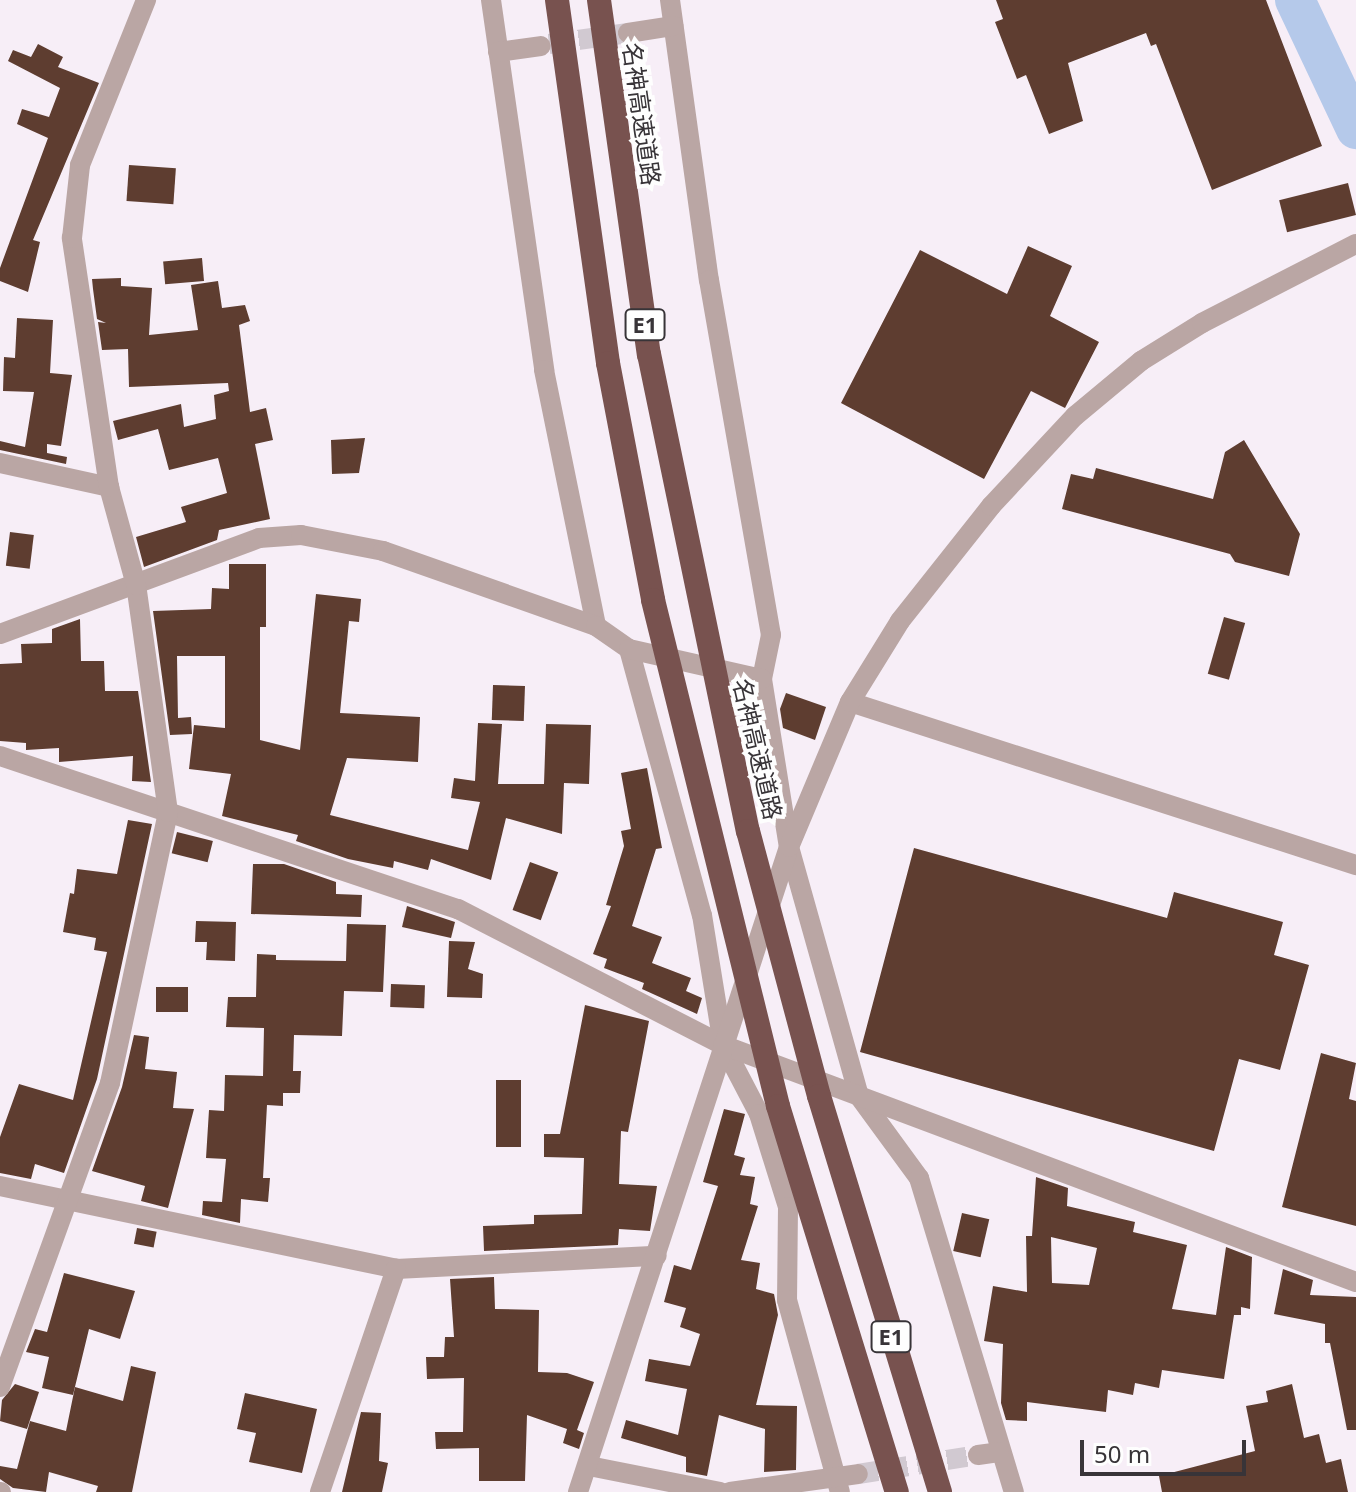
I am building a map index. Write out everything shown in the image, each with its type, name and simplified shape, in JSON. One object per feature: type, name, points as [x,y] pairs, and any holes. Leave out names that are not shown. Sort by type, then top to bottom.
[{"type":"highway","name":"E1","points":[[557,0],[608,363],[662,639],[713,856],[809,1208],[897,1492]]},
{"type":"highway","name":"名神高速道路","points":[[599,0],[649,354],[707,647],[751,845],[844,1181],[940,1492]]},
{"type":"street","points":[[0,1387],[110,1083],[168,812],[136,585],[109,487],[72,238],[80,165],[146,0]]},
{"type":"street","points":[[491,0],[544,370],[596,626]]},
{"type":"street","points":[[670,0],[709,280],[771,635],[762,679],[789,847],[859,1096],[919,1178],[999,1452],[1014,1492]]},
{"type":"street","points":[[628,33],[673,26]]},
{"type":"street","points":[[498,52],[541,46]]},
{"type":"street","points":[[578,1492],[789,847],[850,702],[900,621],[991,506],[1075,416],[1141,361],[1202,323],[1356,244]]},
{"type":"street","points":[[0,463],[109,487]]},
{"type":"street","points":[[0,634],[259,538],[301,535],[383,551],[596,626],[629,649],[762,679]]},
{"type":"street","points":[[629,649],[702,915],[723,1045],[759,1114],[788,1207],[787,1300],[838,1485]]},
{"type":"street","points":[[850,702],[1356,865]]},
{"type":"street","points":[[0,756],[458,909],[723,1045],[1356,1282]]},
{"type":"street","points":[[0,1186],[396,1269],[657,1256]]},
{"type":"street","points":[[320,1492],[396,1269]]},
{"type":"street","points":[[978,1455],[999,1452]]},
{"type":"street","points":[[589,1466],[720,1492]]},
{"type":"street","points":[[730,1492],[838,1485],[858,1474]]},
{"type":"building","points":[[996,0],[1266,0],[1322,146],[1212,190],[1156,44],[1151,46],[1146,33],[1068,63],[1083,121],[1049,134],[1026,75],[1017,79],[995,22],[1003,19]]},
{"type":"building","points":[[38,44],[63,57],[58,67],[99,83],[33,240],[40,242],[28,292],[0,281],[0,268],[48,138],[17,124],[22,109],[49,117],[60,88],[8,61],[13,50],[31,57]]},
{"type":"building","points":[[129,165],[176,168],[173,204],[126,201]]},
{"type":"building","points":[[1348,183],[1356,215],[1287,232],[1279,200]]},
{"type":"building","points":[[1028,246],[1072,266],[1050,316],[1099,342],[1065,408],[1031,391],[984,479],[841,403],[920,250],[1007,294]]},
{"type":"building","points":[[202,258],[204,281],[165,284],[163,261]]},
{"type":"building","points":[[121,278],[121,286],[152,288],[149,335],[198,330],[191,285],[218,281],[222,308],[245,305],[250,321],[239,325],[250,412],[266,408],[273,440],[255,444],[270,519],[219,530],[217,540],[144,567],[136,537],[186,522],[181,507],[227,493],[218,458],[169,470],[158,429],[118,440],[113,421],[181,404],[184,427],[216,419],[214,395],[229,391],[228,383],[129,387],[128,349],[102,350],[98,322],[106,323],[97,319],[92,279]]},
{"type":"building","points":[[17,318],[53,320],[50,373],[72,375],[61,446],[47,444],[47,453],[67,457],[66,464],[0,450],[0,441],[25,447],[34,392],[3,391],[4,357],[15,358]]},
{"type":"building","points":[[365,438],[359,473],[332,474],[331,440]]},
{"type":"building","points":[[1244,440],[1300,534],[1289,576],[1235,562],[1230,554],[1062,509],[1071,474],[1093,479],[1096,468],[1213,499],[1225,452]]},
{"type":"building","points":[[10,532],[34,535],[30,569],[6,566]]},
{"type":"building","points":[[229,564],[266,564],[266,627],[260,627],[260,740],[300,750],[316,594],[361,599],[359,622],[349,621],[340,713],[420,717],[418,762],[347,758],[330,815],[468,850],[480,802],[451,798],[454,778],[475,781],[478,723],[502,724],[498,784],[544,784],[546,724],[591,725],[589,784],[564,783],[562,834],[506,818],[491,880],[431,859],[428,870],[394,861],[393,868],[348,859],[296,841],[298,835],[222,816],[231,774],[189,769],[194,725],[225,728],[225,656],[177,656],[178,718],[191,717],[192,734],[170,735],[153,611],[211,609],[212,588],[229,589]]},
{"type":"building","points":[[1224,617],[1245,623],[1229,680],[1208,674]]},
{"type":"building","points":[[80,619],[81,661],[104,661],[105,691],[138,691],[151,782],[132,781],[133,756],[59,762],[59,748],[26,750],[26,743],[0,741],[0,664],[22,663],[21,644],[52,643],[52,629]]},
{"type":"building","points":[[493,685],[525,686],[524,721],[492,720]]},
{"type":"building","points":[[786,693],[826,707],[815,740],[783,728],[780,709]]},
{"type":"building","points":[[647,768],[662,848],[656,849],[632,926],[662,937],[652,963],[691,978],[686,991],[702,998],[697,1014],[642,989],[644,983],[604,968],[607,959],[593,954],[611,906],[606,905],[624,846],[621,831],[631,829],[621,773]]},
{"type":"building","points":[[128,820],[152,824],[97,1079],[64,1173],[35,1164],[31,1179],[0,1173],[0,1137],[19,1084],[73,1100],[107,952],[94,950],[96,938],[63,932],[70,893],[74,894],[77,869],[117,874]]},
{"type":"building","points":[[177,832],[213,841],[208,862],[172,853]]},
{"type":"building","points":[[914,848],[1167,918],[1174,892],[1283,922],[1274,955],[1309,965],[1280,1070],[1239,1059],[1214,1151],[860,1052]]},
{"type":"building","points":[[530,862],[558,872],[541,920],[513,910]]},
{"type":"building","points":[[253,864],[284,864],[336,882],[336,894],[362,895],[361,917],[251,914]]},
{"type":"building","points":[[407,906],[455,922],[451,938],[402,927]]},
{"type":"building","points":[[196,921],[236,922],[235,961],[206,960],[207,942],[195,942]]},
{"type":"building","points":[[347,924],[386,925],[383,992],[344,991],[342,1036],[294,1035],[293,1071],[301,1071],[300,1093],[283,1093],[283,1106],[267,1105],[263,1178],[270,1178],[268,1202],[241,1199],[240,1223],[202,1215],[203,1201],[222,1202],[226,1159],[206,1158],[209,1110],[224,1111],[225,1075],[263,1076],[264,1028],[226,1027],[228,997],[256,997],[257,954],[276,955],[276,960],[346,961]]},
{"type":"building","points":[[449,941],[475,942],[468,969],[483,974],[482,998],[447,997]]},
{"type":"building","points":[[391,984],[425,985],[424,1008],[390,1007]]},
{"type":"building","points":[[156,987],[188,987],[188,1012],[156,1012]]},
{"type":"building","points":[[585,1005],[649,1021],[628,1132],[621,1131],[619,1184],[657,1186],[650,1231],[619,1229],[618,1245],[484,1251],[483,1226],[534,1224],[534,1215],[582,1214],[584,1158],[544,1157],[544,1134],[560,1134]]},
{"type":"building","points":[[134,1035],[149,1037],[145,1069],[177,1072],[173,1108],[194,1109],[168,1208],[141,1201],[145,1186],[92,1171],[122,1087]]},
{"type":"building","points":[[1321,1053],[1356,1063],[1349,1099],[1356,1101],[1356,1226],[1282,1207]]},
{"type":"building","points":[[496,1080],[521,1080],[521,1147],[496,1147]]},
{"type":"building","points":[[724,1109],[745,1114],[734,1155],[745,1158],[740,1175],[755,1177],[750,1204],[758,1206],[741,1260],[760,1263],[756,1289],[774,1294],[778,1315],[756,1405],[797,1406],[796,1470],[764,1472],[765,1429],[719,1415],[707,1476],[686,1472],[686,1457],[621,1438],[626,1420],[678,1435],[687,1389],[645,1381],[649,1359],[690,1366],[700,1334],[680,1327],[686,1308],[664,1302],[674,1265],[691,1270],[718,1186],[703,1182]]},
{"type":"building","points":[[1036,1177],[1068,1188],[1067,1206],[1135,1222],[1133,1232],[1187,1245],[1172,1309],[1216,1315],[1226,1247],[1252,1257],[1250,1309],[1241,1307],[1241,1315],[1234,1315],[1224,1379],[1162,1370],[1159,1388],[1135,1383],[1133,1395],[1108,1390],[1106,1412],[1027,1402],[1027,1421],[1006,1420],[1001,1403],[1003,1344],[984,1341],[993,1286],[1027,1292],[1026,1236],[1032,1236]],"holes":[[[1051,1237],[1097,1248],[1089,1285],[1052,1283]]]},
{"type":"building","points":[[962,1213],[989,1219],[981,1257],[953,1251]]},
{"type":"building","points":[[137,1228],[157,1232],[154,1248],[134,1244]]},
{"type":"building","points":[[1283,1269],[1313,1280],[1310,1295],[1356,1297],[1356,1430],[1347,1430],[1330,1343],[1325,1343],[1325,1324],[1274,1314]]},
{"type":"building","points":[[64,1273],[135,1291],[120,1339],[89,1329],[73,1395],[42,1388],[49,1357],[26,1352],[35,1329],[47,1332]]},
{"type":"building","points":[[494,1277],[495,1309],[539,1310],[538,1372],[567,1373],[594,1382],[577,1430],[584,1433],[579,1449],[563,1443],[567,1429],[527,1415],[525,1481],[479,1481],[479,1448],[436,1449],[435,1432],[463,1432],[464,1378],[427,1379],[426,1357],[444,1357],[445,1337],[454,1337],[450,1279]]},
{"type":"building","points":[[131,1366],[156,1372],[132,1492],[96,1492],[98,1486],[49,1472],[46,1492],[13,1488],[0,1479],[0,1466],[17,1469],[30,1421],[66,1431],[75,1387],[123,1401]]},
{"type":"building","points":[[15,1384],[39,1392],[27,1429],[0,1421],[2,1400]]},
{"type":"building","points":[[1292,1384],[1304,1438],[1319,1434],[1326,1463],[1341,1459],[1348,1492],[1162,1492],[1159,1476],[1255,1451],[1246,1406],[1268,1402],[1266,1391]]},
{"type":"building","points":[[245,1393],[317,1409],[302,1473],[249,1462],[256,1433],[237,1429]]},
{"type":"building","points":[[361,1412],[381,1413],[379,1461],[388,1463],[382,1492],[342,1492]]},
{"type":"waterway","points":[[1295,0],[1356,129]]},
{"type":"tunnel","points":[[549,44],[628,33]]},
{"type":"tunnel","points":[[858,1474],[978,1455]]}]
